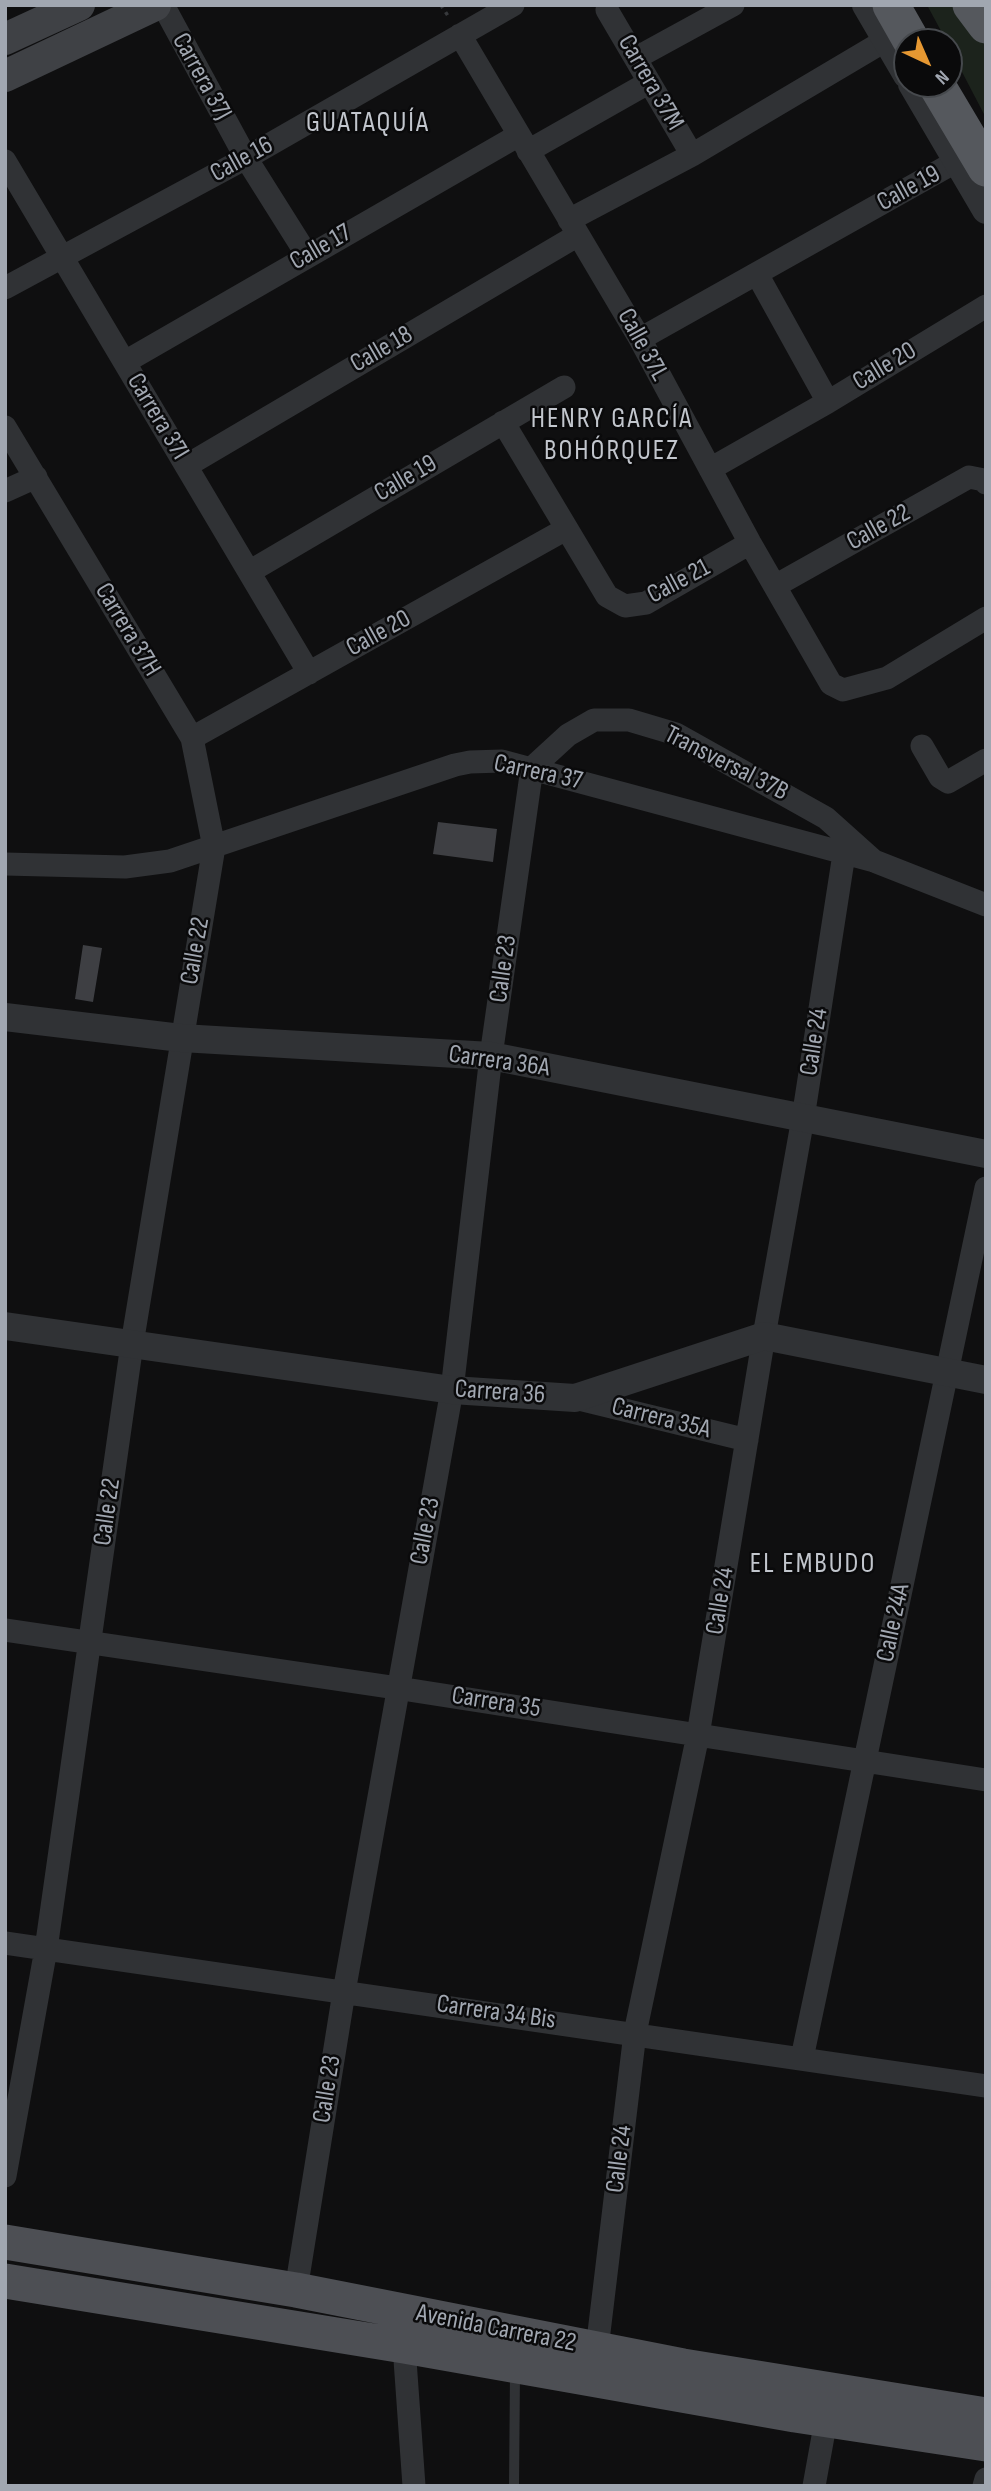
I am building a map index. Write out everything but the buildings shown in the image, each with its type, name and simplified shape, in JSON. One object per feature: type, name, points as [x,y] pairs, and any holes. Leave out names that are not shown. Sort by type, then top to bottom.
[{"type":"highway","points":[[911,5],[923,28]]},
{"type":"highway","points":[[971,5],[986,25]]},
{"type":"highway","points":[[943,98],[976,160]]},
{"type":"highway","points":[[955,98],[976,160]]},
{"type":"main road","points":[[5,39],[79,5]]},
{"type":"main road","points":[[5,76],[155,5]]},
{"type":"main road","name":"Avenida Carrera 22","points":[[5,2242],[296,2290],[746,2377],[986,2415]]},
{"type":"main road","name":"Avenida Carrera 22","points":[[5,2281],[404,2346],[826,2420],[986,2444]]},
{"type":"street","name":"Carrera 37J","points":[[163,5],[246,158],[307,255]]},
{"type":"street","name":"Calle 16","points":[[5,288],[246,158],[513,5]]},
{"type":"street","points":[[636,58],[733,5]]},
{"type":"street","points":[[866,5],[895,28]]},
{"type":"street","name":"Carrera 37M","points":[[607,10],[692,155]]},
{"type":"street","name":"Calle 18","points":[[186,466],[893,31]]},
{"type":"street","name":"Calle 37L","points":[[460,35],[640,339],[750,543],[831,684],[843,690],[887,678],[986,618]]},
{"type":"street","name":"Calle 17","points":[[125,362],[307,255],[523,143],[648,83]]},
{"type":"street","points":[[924,98],[976,160],[986,211]]},
{"type":"street","name":"Calle 19","points":[[640,339],[757,274],[976,160]]},
{"type":"street","name":"Carrera 37I","points":[[5,161],[309,673]]},
{"type":"street","points":[[757,274],[828,402]]},
{"type":"street","name":"Calle 20","points":[[710,469],[828,402],[986,306]]},
{"type":"street","name":"Calle 19","points":[[249,572],[564,387]]},
{"type":"street","points":[[503,422],[566,529]]},
{"type":"street","name":"Carrera 37H","points":[[5,427],[192,738],[214,847]]},
{"type":"street","points":[[5,491],[36,477]]},
{"type":"street","name":"Calle 22","points":[[775,586],[969,477],[985,482]]},
{"type":"street","name":"Calle 20","points":[[192,738],[566,529]]},
{"type":"street","name":"Calle 21","points":[[566,529],[607,596],[625,606],[646,603],[750,543]]},
{"type":"street","name":"Transversal 37B","points":[[532,768],[568,735],[594,720],[629,720],[676,734],[826,818],[874,861]]},
{"type":"street","points":[[922,746],[940,777],[948,782],[986,760]]},
{"type":"street","name":"Carrera 37","points":[[5,864],[125,867],[170,861],[455,765],[502,761],[874,861],[986,905]]},
{"type":"street","name":"Calle 23","points":[[296,2290],[344,1992],[452,1390],[491,1056],[532,768]]},
{"type":"street","name":"Calle 22","points":[[5,2176],[12,2102],[46,1949],[132,1344],[214,847]]},
{"type":"street","name":"Calle 24","points":[[597,2349],[635,2033],[698,1735],[803,1118],[844,853]]},
{"type":"street","name":"Carrera 36A","points":[[5,1017],[181,1038],[491,1056],[986,1154]]},
{"type":"street","name":"Calle 24A","points":[[802,2058],[986,1188]]},
{"type":"street","name":"Carrera 36","points":[[5,1326],[452,1390],[575,1398],[764,1336],[986,1380]]},
{"type":"street","name":"Carrera 35A","points":[[575,1398],[747,1440]]},
{"type":"street","name":"Carrera 35","points":[[5,1630],[986,1780]]},
{"type":"street","name":"Carrera 34 Bis","points":[[5,1943],[986,2086]]},
{"type":"street","points":[[404,2346],[414,2486]]},
{"type":"street","points":[[814,2486],[826,2420]]},
{"type":"street","points":[[984,2486],[986,2479]]},
{"type":"lane","points":[[514,2486],[515,2365]]},
{"type":"shaded area","points":[[927,5],[957,5],[986,37],[986,118],[963,74],[963,28],[939,28]]},
{"type":"district","name":"GUATAQUÍA","points":[[368,124]]},
{"type":"district","name":"HENRY GARCÍA BOHÓRQUEZ","points":[[612,436]]},
{"type":"district","name":"EL EMBUDO","points":[[813,1565]]}]
